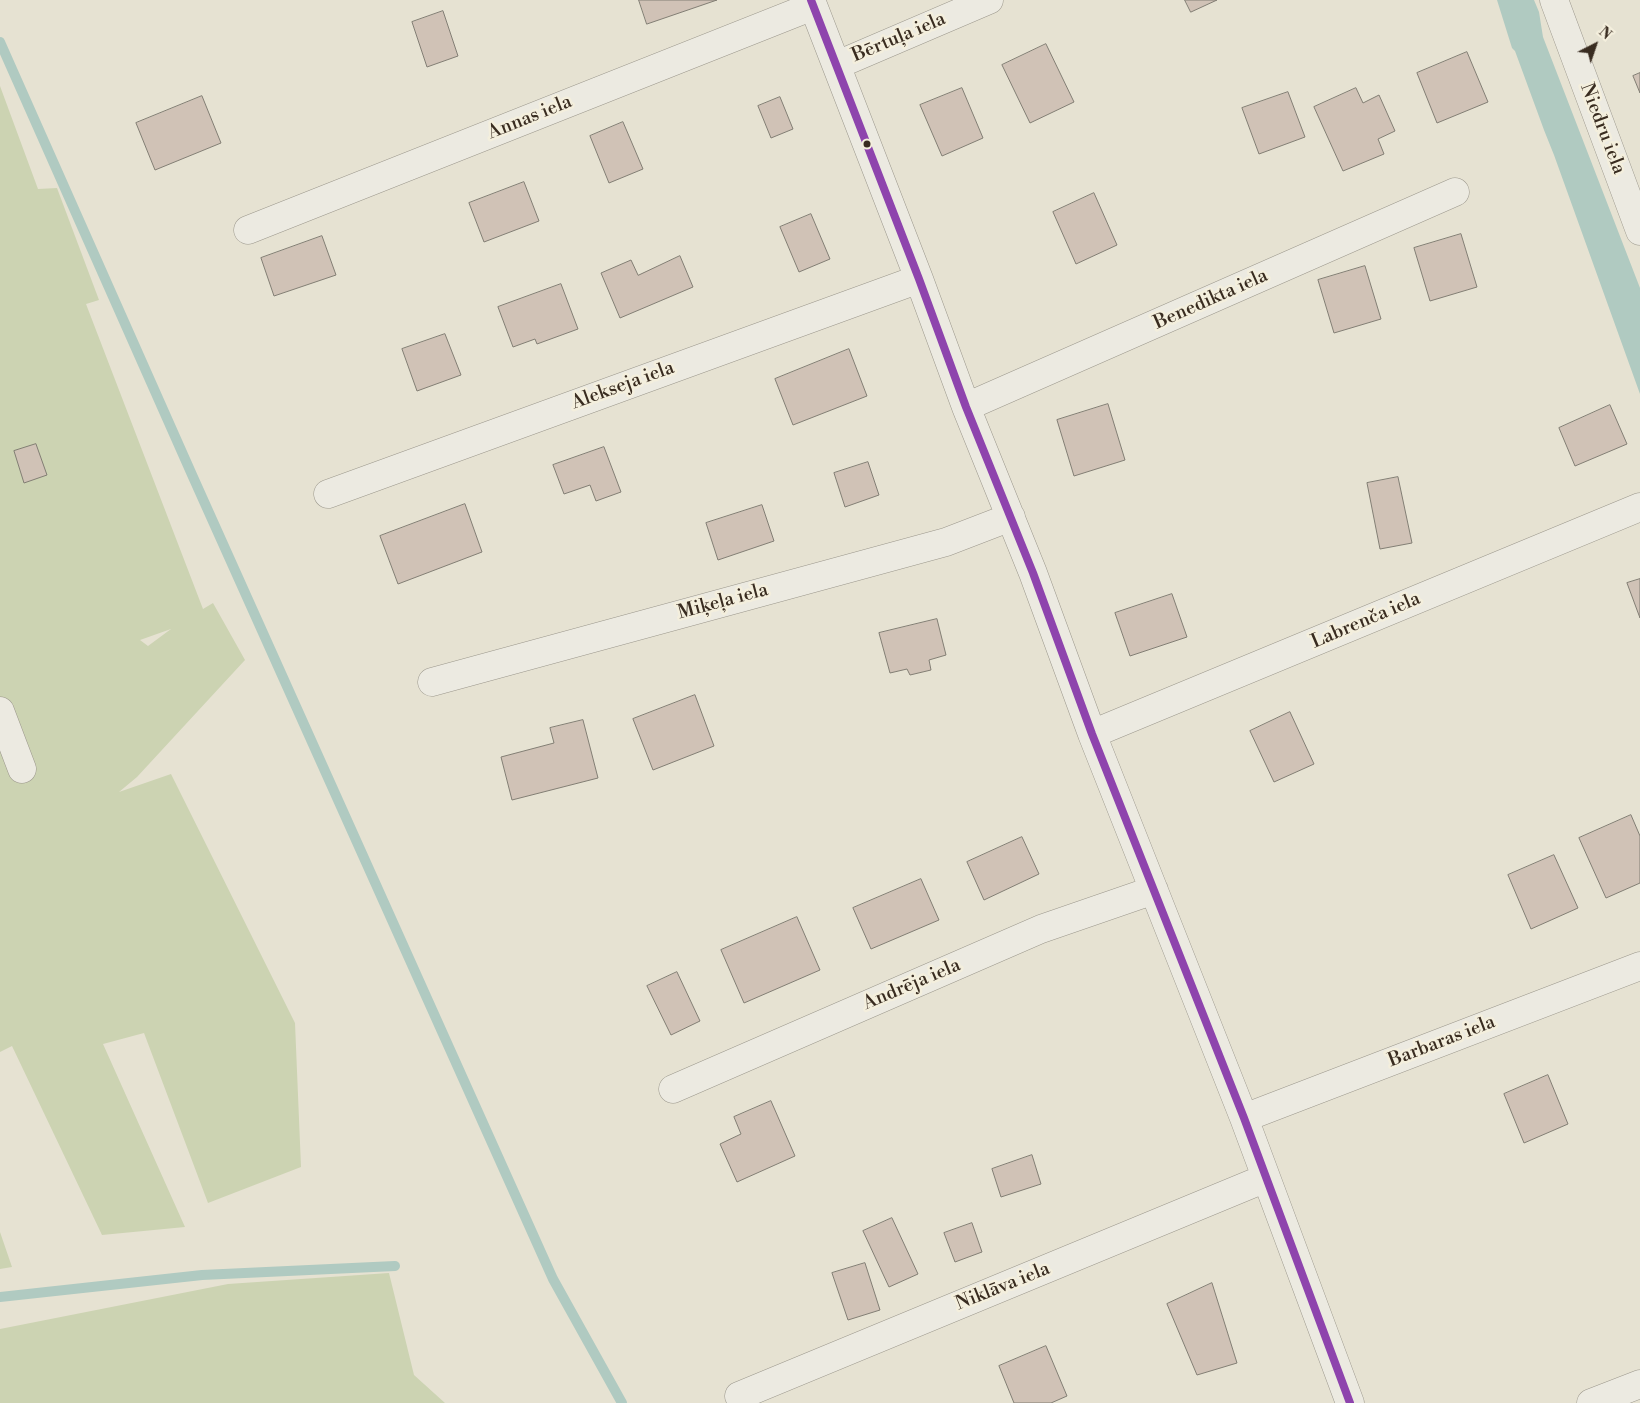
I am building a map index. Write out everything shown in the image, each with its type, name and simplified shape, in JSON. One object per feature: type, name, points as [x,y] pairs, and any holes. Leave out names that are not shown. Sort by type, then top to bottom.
[{"type":"street","name":"Bērtuļa iela","points":[[837,65],[989,0]]},
{"type":"street","name":"Niedru iela","points":[[1554,0],[1640,230]]},
{"type":"street","points":[[812,3],[919,279],[966,407],[1011,517],[1092,734],[1244,1118],[1350,1403]]},
{"type":"street","name":"Annas iela","points":[[248,230],[812,3]]},
{"type":"street","name":"Benedikta iela","points":[[966,407],[1455,192]]},
{"type":"street","name":"Alekseja iela","points":[[328,494],[919,279]]},
{"type":"street","name":"Labrenča iela","points":[[1092,734],[1640,507]]},
{"type":"street","name":"Miķeļa iela","points":[[432,682],[946,542],[1011,517]]},
{"type":"street","points":[[0,712],[22,769]]},
{"type":"street","name":"Andrēja iela","points":[[673,1089],[1041,929],[1154,890]]},
{"type":"street","name":"Barbaras iela","points":[[1244,1118],[1640,966]]},
{"type":"street","name":"Niklāva iela","points":[[739,1396],[1266,1178]]},
{"type":"street","points":[[1590,1403],[1640,1384]]},
{"type":"green space","points":[[0,86],[38,189],[57,188],[99,300],[86,304],[203,609],[213,603],[245,660],[137,777],[119,792],[171,774],[295,1023],[301,1167],[208,1203],[144,1033],[103,1044],[185,1227],[102,1235],[12,1046],[0,1052]],"holes":[[[171,629],[148,646],[140,640]]]},
{"type":"green space","points":[[0,1232],[12,1267],[0,1269]]},
{"type":"green space","points":[[389,1273],[414,1375],[445,1403],[0,1403],[0,1329],[228,1284]]},
{"type":"water","points":[[1497,0],[1534,0],[1539,12],[1543,37],[1640,288],[1640,394],[1554,155],[1515,51],[1512,48]]},
{"type":"building","points":[[639,0],[717,0],[647,24]]},
{"type":"building","points":[[1185,0],[1217,0],[1191,12]]},
{"type":"building","points":[[443,11],[458,56],[427,67],[412,22]]},
{"type":"building","points":[[1046,44],[1074,102],[1030,123],[1002,65]]},
{"type":"building","points":[[1467,52],[1488,102],[1437,123],[1417,73]]},
{"type":"building","points":[[1640,73],[1640,93],[1633,76]]},
{"type":"building","points":[[962,88],[983,138],[942,156],[920,105]]},
{"type":"building","points":[[1356,88],[1363,103],[1379,95],[1395,131],[1378,139],[1384,154],[1343,171],[1314,107]]},
{"type":"building","points":[[1288,92],[1305,137],[1259,154],[1242,108]]},
{"type":"building","points":[[202,96],[221,143],[155,170],[136,123]]},
{"type":"building","points":[[780,97],[793,129],[771,138],[758,106]]},
{"type":"building","points":[[623,122],[643,169],[609,183],[590,136]]},
{"type":"building","points":[[524,182],[539,221],[484,242],[469,203]]},
{"type":"building","points":[[1094,193],[1117,245],[1076,264],[1053,212]]},
{"type":"building","points":[[811,214],[830,259],[799,272],[780,227]]},
{"type":"building","points":[[1461,234],[1477,287],[1430,301],[1414,248]]},
{"type":"building","points":[[322,236],[336,275],[274,296],[261,258]]},
{"type":"building","points":[[680,256],[693,287],[620,318],[601,273],[631,260],[638,275]]},
{"type":"building","points":[[1365,266],[1381,319],[1334,333],[1318,280]]},
{"type":"building","points":[[561,284],[578,329],[537,344],[535,339],[513,347],[498,307]]},
{"type":"building","points":[[445,334],[461,375],[417,391],[402,349]]},
{"type":"building","points":[[849,349],[867,396],[793,425],[775,379]]},
{"type":"building","points":[[1108,404],[1125,460],[1074,476],[1057,420]]},
{"type":"building","points":[[1610,405],[1627,444],[1575,466],[1559,428]]},
{"type":"building","points":[[36,444],[47,475],[24,483],[14,451]]},
{"type":"building","points":[[604,447],[621,492],[596,501],[590,485],[564,494],[553,465]]},
{"type":"building","points":[[868,462],[879,495],[845,507],[834,473]]},
{"type":"building","points":[[1398,477],[1412,543],[1380,549],[1367,483]]},
{"type":"building","points":[[465,504],[482,552],[398,584],[380,536]]},
{"type":"building","points":[[762,505],[774,541],[718,560],[706,523]]},
{"type":"building","points":[[1640,579],[1640,618],[1627,583]]},
{"type":"building","points":[[1172,594],[1187,637],[1130,656],[1115,613]]},
{"type":"building","points":[[937,619],[946,655],[929,660],[931,670],[910,675],[907,669],[890,673],[879,633]]},
{"type":"building","points":[[695,695],[714,746],[653,770],[633,719]]},
{"type":"building","points":[[1290,712],[1314,764],[1274,782],[1250,731]]},
{"type":"building","points":[[583,720],[598,778],[512,800],[501,757],[554,743],[550,728]]},
{"type":"building","points":[[1631,815],[1640,836],[1640,883],[1606,898],[1579,838]]},
{"type":"building","points":[[1022,837],[1039,874],[984,900],[967,862]]},
{"type":"building","points":[[1554,855],[1578,908],[1531,929],[1508,875]]},
{"type":"building","points":[[921,879],[939,920],[871,949],[853,908]]},
{"type":"building","points":[[797,917],[820,970],[744,1003],[721,950]]},
{"type":"building","points":[[677,972],[700,1021],[671,1035],[647,986]]},
{"type":"building","points":[[1548,1075],[1568,1124],[1524,1143],[1504,1094]]},
{"type":"building","points":[[771,1101],[795,1156],[737,1182],[720,1144],[741,1134],[734,1117]]},
{"type":"building","points":[[1032,1155],[1041,1184],[1001,1197],[992,1169]]},
{"type":"building","points":[[892,1218],[918,1274],[889,1287],[863,1231]]},
{"type":"building","points":[[972,1223],[982,1252],[955,1262],[944,1233]]},
{"type":"building","points":[[865,1263],[880,1310],[848,1320],[832,1273]]},
{"type":"building","points":[[1212,1283],[1237,1363],[1197,1375],[1167,1304]]},
{"type":"building","points":[[1046,1346],[1067,1396],[1051,1403],[1014,1403],[999,1366]]},
{"type":"waterway","points":[[0,42],[553,1279],[622,1403]]},
{"type":"waterway","points":[[0,1297],[202,1275],[395,1266]]},
{"type":"transit line","points":[[811,0],[919,279],[966,407],[1033,573],[1092,734],[1244,1118],[1350,1403]]}]
